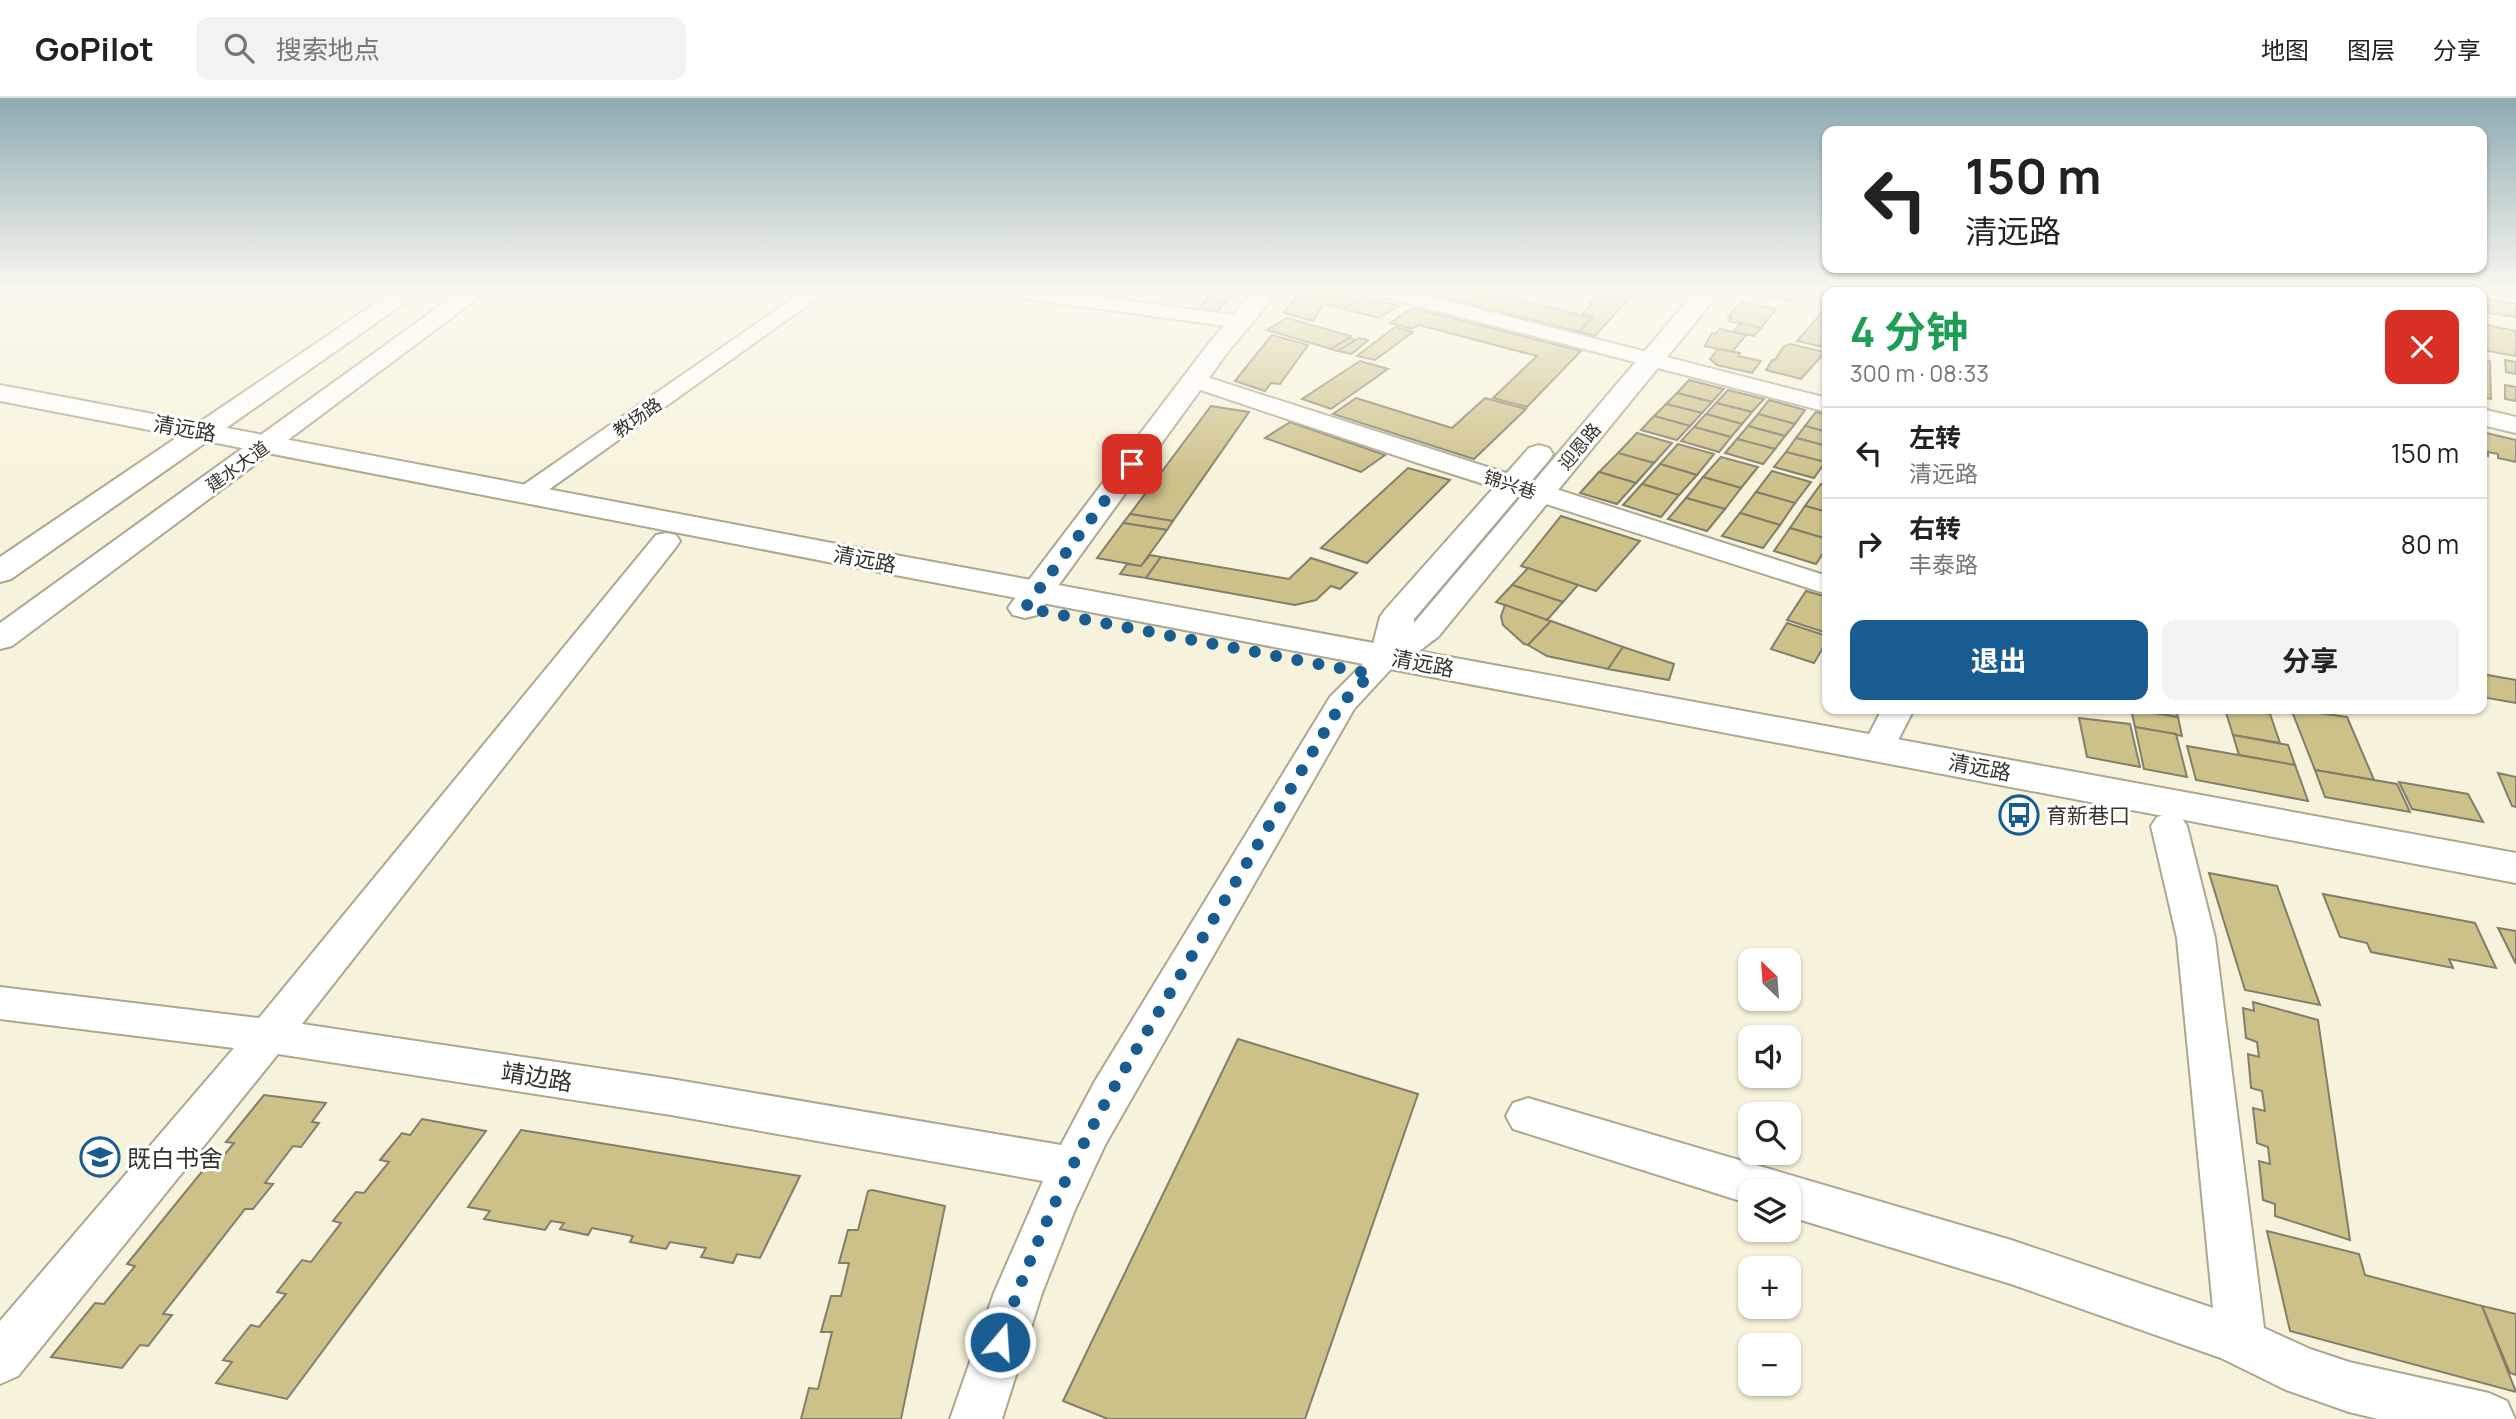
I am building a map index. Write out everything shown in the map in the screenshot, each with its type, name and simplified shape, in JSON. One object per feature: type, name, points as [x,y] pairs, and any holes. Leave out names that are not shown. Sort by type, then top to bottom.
[{"type":"main road","points":[[0,572],[318,354]]},
{"type":"main road","name":"建水大道","points":[[0,639],[390,354]]},
{"type":"main road","points":[[1031,600],[1215,354]]},
{"type":"main road","name":"迎恩路","points":[[1379,665],[1426,630],[1526,489],[1643,354]]},
{"type":"main road","name":"清远路","points":[[0,393],[205,431],[255,452],[666,541],[1031,600],[1379,665],[2169,826],[2516,892]]},
{"type":"main road","points":[[2487,410],[2516,416]]},
{"type":"main road","points":[[2487,418],[2516,425]]},
{"type":"main road","name":"清远路","points":[[0,419],[177,451],[255,452],[528,493],[1031,600]]},
{"type":"main road","name":"清远路","points":[[1379,665],[1878,748],[2516,868]]},
{"type":"street","name":"教场路","points":[[528,493],[728,354]]},
{"type":"street","points":[[1631,354],[1822,404]]},
{"type":"street","name":"锦兴巷","points":[[1195,380],[1822,583]]},
{"type":"street","points":[[0,1359],[268,1037],[666,541]]},
{"type":"street","name":"迎恩路","points":[[976,1419],[1014,1300],[1043,1226],[1071,1166],[1110,1094],[1341,704],[1379,665]]},
{"type":"street","points":[[1878,748],[1895,714]]},
{"type":"street","points":[[2169,826],[2196,938],[2241,1342]]},
{"type":"street","name":"靖边路","points":[[0,1003],[268,1037],[785,1116],[1071,1166]]},
{"type":"street","points":[[1528,1116],[1738,1180]]},
{"type":"street","points":[[1801,1199],[2011,1262],[2241,1342],[2304,1371],[2349,1387],[2489,1419]]},
{"type":"building","points":[[1257,354],[1302,354],[1280,384],[1271,383],[1265,391],[1235,381]]},
{"type":"building","points":[[1360,354],[1384,354],[1375,360],[1357,356]]},
{"type":"building","points":[[1528,354],[1578,354],[1527,407],[1493,398],[1537,356]]},
{"type":"building","points":[[1714,354],[1740,354],[1738,356],[1761,361],[1752,373],[1717,365],[1710,359]]},
{"type":"building","points":[[1779,354],[1822,354],[1801,379],[1766,370],[1772,360]]},
{"type":"building","points":[[2487,360],[2490,361],[2491,399],[2487,398]]},
{"type":"building","points":[[2505,360],[2516,362],[2516,374],[2506,372]]},
{"type":"building","points":[[1360,361],[1388,369],[1331,409],[1302,399]]},
{"type":"building","points":[[1689,380],[1724,389],[1712,402],[1677,393]]},
{"type":"building","points":[[2505,385],[2516,387],[2516,401],[2505,399]]},
{"type":"building","points":[[1728,390],[1764,399],[1752,412],[1716,403]]},
{"type":"building","points":[[1677,393],[1712,402],[1702,413],[1666,404]]},
{"type":"building","points":[[1356,398],[1452,428],[1485,398],[1526,409],[1474,459],[1333,414]]},
{"type":"building","points":[[1769,400],[1805,410],[1795,424],[1758,414]]},
{"type":"building","points":[[1716,403],[1752,412],[1742,424],[1706,414]]},
{"type":"building","points":[[1666,404],[1702,413],[1690,426],[1654,416]]},
{"type":"building","points":[[1211,406],[1249,412],[1173,521],[1130,514]]},
{"type":"building","points":[[1816,412],[1822,414],[1822,431],[1805,426]]},
{"type":"building","points":[[1706,414],[1742,424],[1731,437],[1694,427]]},
{"type":"building","points":[[1758,414],[1795,424],[1785,436],[1748,426]]},
{"type":"building","points":[[1654,416],[1690,426],[1677,440],[1641,430]]},
{"type":"building","points":[[1290,422],[1385,455],[1361,472],[1265,438]]},
{"type":"building","points":[[1748,426],[1785,436],[1775,449],[1737,439]]},
{"type":"building","points":[[1805,426],[1822,431],[1822,445],[1796,438]]},
{"type":"building","points":[[1694,427],[1731,437],[1719,452],[1681,441]]},
{"type":"building","points":[[1637,433],[1672,443],[1654,463],[1618,453]]},
{"type":"building","points":[[2487,433],[2516,440],[2516,462],[2498,458],[2498,454],[2488,452],[2488,456]]},
{"type":"building","points":[[1796,438],[1822,445],[1822,461],[1786,452]]},
{"type":"building","points":[[1737,439],[1775,449],[1763,464],[1725,453]]},
{"type":"building","points":[[1678,444],[1714,454],[1697,475],[1660,464]]},
{"type":"building","points":[[1786,452],[1822,461],[1822,466],[1814,478],[1774,467]]},
{"type":"building","points":[[1618,453],[1654,463],[1636,483],[1599,472]]},
{"type":"building","points":[[1721,457],[1758,467],[1741,488],[1703,477]]},
{"type":"building","points":[[1660,464],[1697,475],[1679,495],[1642,484]]},
{"type":"building","points":[[1408,468],[1450,480],[1367,563],[1321,548]]},
{"type":"building","points":[[1772,471],[1811,482],[1795,503],[1756,492]]},
{"type":"building","points":[[1599,472],[1636,483],[1617,504],[1580,493]]},
{"type":"building","points":[[1703,477],[1741,488],[1725,509],[1686,498]]},
{"type":"building","points":[[1642,484],[1679,495],[1661,517],[1623,505]]},
{"type":"building","points":[[1821,484],[1822,484],[1822,511],[1805,506]]},
{"type":"building","points":[[1756,492],[1795,503],[1780,525],[1740,513]]},
{"type":"building","points":[[1686,498],[1725,509],[1707,531],[1668,519]]},
{"type":"building","points":[[1805,506],[1822,511],[1822,538],[1790,528]]},
{"type":"building","points":[[1740,513],[1780,525],[1763,548],[1722,536]]},
{"type":"building","points":[[1130,514],[1173,521],[1167,530],[1123,523]]},
{"type":"building","points":[[1561,516],[1640,541],[1596,591],[1521,566]]},
{"type":"building","points":[[1123,523],[1167,530],[1141,566],[1097,558]]},
{"type":"building","points":[[1790,528],[1822,538],[1822,555],[1816,564],[1774,551]]},
{"type":"building","points":[[1150,555],[1161,557],[1146,578],[1120,574],[1127,564],[1141,566]]},
{"type":"building","points":[[1161,557],[1289,579],[1311,558],[1357,573],[1340,589],[1331,586],[1316,600],[1295,605],[1146,578]]},
{"type":"building","points":[[1528,568],[1578,585],[1563,602],[1512,585]]},
{"type":"building","points":[[1512,585],[1563,602],[1547,620],[1496,602]]},
{"type":"building","points":[[1806,591],[1822,596],[1822,631],[1787,620]]},
{"type":"building","points":[[1505,605],[1551,621],[1528,645],[1524,644],[1503,625],[1501,616]]},
{"type":"building","points":[[1551,621],[1623,647],[1608,669],[1547,656],[1528,645]]},
{"type":"building","points":[[1787,623],[1822,634],[1822,649],[1814,663],[1771,649]]},
{"type":"building","points":[[1623,647],[1674,664],[1669,680],[1608,669]]},
{"type":"building","points":[[2487,675],[2516,680],[2516,703],[2487,698]]},
{"type":"building","points":[[2132,714],[2178,717],[2182,736],[2135,727]]},
{"type":"building","points":[[2227,714],[2270,714],[2280,743],[2233,735]]},
{"type":"building","points":[[2293,714],[2347,717],[2374,780],[2315,770]]},
{"type":"building","points":[[2079,718],[2130,724],[2140,767],[2087,757]]},
{"type":"building","points":[[2135,727],[2176,734],[2187,777],[2144,769]]},
{"type":"building","points":[[2233,735],[2288,745],[2295,765],[2239,755]]},
{"type":"building","points":[[2187,746],[2295,765],[2308,801],[2196,780]]},
{"type":"building","points":[[2315,770],[2397,784],[2410,812],[2325,797]]},
{"type":"building","points":[[2498,773],[2516,777],[2516,807],[2512,806]]},
{"type":"building","points":[[2399,782],[2468,794],[2483,822],[2412,809]]},
{"type":"building","points":[[2209,873],[2277,886],[2320,1005],[2245,990]]},
{"type":"building","points":[[2323,894],[2475,923],[2496,968],[2449,959],[2453,968],[2371,952],[2367,943],[2340,937]]},
{"type":"building","points":[[2498,928],[2516,931],[2516,964]]},
{"type":"building","points":[[2253,1002],[2318,1020],[2350,1240],[2275,1216],[2275,1204],[2263,1200],[2259,1161],[2270,1164],[2268,1147],[2257,1143],[2253,1108],[2265,1111],[2262,1091],[2251,1088],[2248,1054],[2259,1057],[2257,1042],[2246,1038],[2243,1008],[2254,1011]]},
{"type":"building","points":[[1238,1039],[1418,1094],[1305,1419],[1108,1419],[1063,1401]]},
{"type":"building","points":[[264,1095],[326,1103],[312,1122],[319,1123],[301,1147],[293,1146],[265,1183],[273,1184],[253,1209],[245,1209],[163,1314],[172,1315],[148,1346],[140,1345],[122,1368],[51,1357],[95,1303],[104,1304],[135,1266],[127,1264],[204,1169],[212,1170],[234,1143],[226,1142]]},
{"type":"building","points":[[422,1119],[486,1131],[287,1399],[216,1383],[232,1362],[223,1360],[251,1325],[259,1327],[286,1294],[277,1292],[302,1260],[311,1262],[341,1223],[333,1221],[356,1192],[364,1193],[389,1162],[380,1160],[402,1133],[410,1135]]},
{"type":"building","points":[[521,1130],[800,1176],[760,1258],[737,1254],[733,1263],[701,1257],[706,1248],[670,1242],[666,1249],[630,1242],[633,1236],[592,1228],[588,1235],[560,1229],[564,1223],[551,1221],[545,1230],[484,1219],[490,1211],[468,1207]]},
{"type":"building","points":[[868,1191],[945,1206],[901,1419],[801,1419],[809,1388],[818,1389],[832,1332],[821,1332],[831,1296],[841,1296],[849,1263],[839,1263],[848,1230],[858,1230]]},
{"type":"building","points":[[2267,1231],[2359,1254],[2365,1275],[2482,1306],[2516,1392],[2290,1331]]},
{"type":"building","points":[[2482,1306],[2516,1314],[2516,1375],[2510,1373]]},
{"type":"place","name":"育新巷口","points":[[2019,815]]},
{"type":"place","name":"既白书舍","points":[[100,1157]]},
{"type":"route","points":[[1000,1342],[1043,1226],[1076,1156],[1110,1094],[1341,704],[1371,674],[1025,608],[1132,464]]}]
